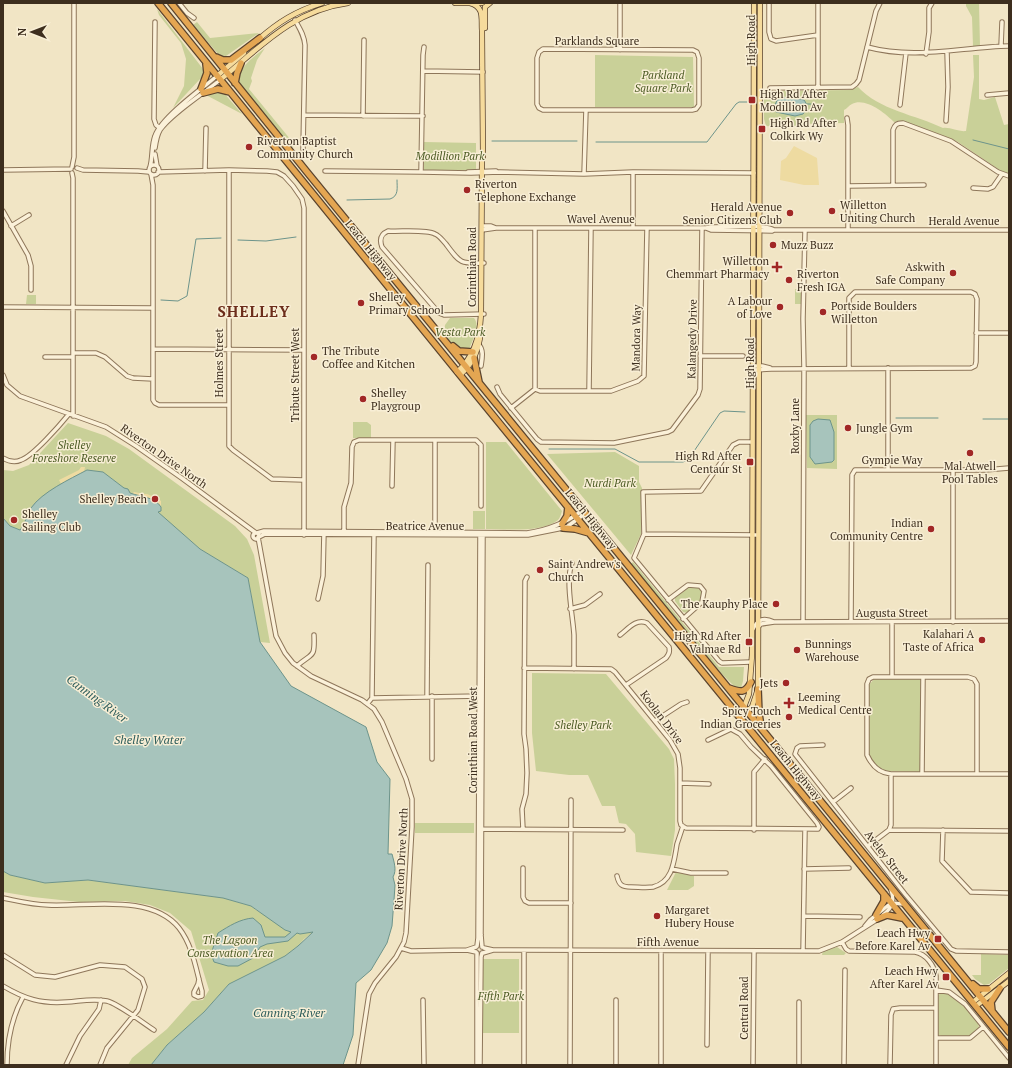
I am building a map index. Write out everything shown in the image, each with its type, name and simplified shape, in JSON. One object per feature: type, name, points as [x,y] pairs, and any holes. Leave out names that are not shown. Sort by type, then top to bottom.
[{"type":"highway","name":"Leach Highway","points":[[158,3],[1009,1047]]},
{"type":"highway","name":"Leach Highway","points":[[171,3],[443,339],[1009,1032]]},
{"type":"highway","points":[[214,56],[223,60],[231,60],[260,38]]},
{"type":"highway","points":[[206,62],[207,73],[202,91],[218,89],[230,92]]},
{"type":"highway","points":[[235,83],[236,73],[241,63]]},
{"type":"highway","points":[[443,339],[459,351],[473,352]]},
{"type":"highway","points":[[474,358],[479,383]]},
{"type":"highway","points":[[568,507],[567,516],[563,526],[590,534]]},
{"type":"highway","points":[[729,688],[742,691],[748,688],[750,682]]},
{"type":"highway","points":[[758,689],[761,728]]},
{"type":"highway","points":[[876,917],[884,901],[884,894]]},
{"type":"highway","points":[[876,917],[887,914],[904,919]]},
{"type":"highway","points":[[967,980],[979,989],[988,989]]},
{"type":"highway","points":[[992,1011],[991,1002],[1000,988]]},
{"type":"main road","points":[[219,78],[260,38],[286,18],[306,6],[322,3]]},
{"type":"main road","points":[[226,72],[241,63],[267,40],[295,20],[326,8],[348,3]]},
{"type":"main road","points":[[455,3],[490,3]]},
{"type":"main road","name":"High Road","points":[[746,709],[750,682],[752,632],[754,3]]},
{"type":"main road","name":"High Road","points":[[738,715],[754,704],[758,689],[760,3]]},
{"type":"main road","name":"Corinthian Road","points":[[459,374],[474,358],[479,345],[482,314],[483,72],[481,10],[476,5],[470,4]]},
{"type":"main road","name":"Corinthian Road","points":[[483,4],[485,43],[483,72]]},
{"type":"main road","name":"Corinthian Road","points":[[466,367],[473,352],[482,314]]},
{"type":"main road","points":[[982,998],[988,989],[1009,973]]},
{"type":"main road","points":[[974,1004],[1009,981]]},
{"type":"street","points":[[3,458],[13,462],[22,460],[71,415],[74,308],[74,3]]},
{"type":"street","points":[[179,3],[187,13],[194,18]]},
{"type":"street","points":[[620,3],[620,50]]},
{"type":"street","points":[[769,3],[769,32],[771,39],[776,41],[818,35]]},
{"type":"street","points":[[818,3],[818,88]]},
{"type":"street","points":[[770,88],[852,87],[859,80],[876,11],[880,3]]},
{"type":"street","points":[[926,54],[929,32],[929,8],[932,3]]},
{"type":"street","points":[[295,20],[304,37],[303,150]]},
{"type":"street","points":[[155,22],[154,119],[160,128]]},
{"type":"street","points":[[1001,46],[1002,22]]},
{"type":"street","points":[[363,116],[364,40]]},
{"type":"street","points":[[867,47],[906,53],[926,54],[1009,46]]},
{"type":"street","points":[[421,172],[424,47]]},
{"type":"street","name":"Parklands Square","points":[[543,50],[620,50],[693,50],[697,52],[699,58],[699,105],[696,109],[692,110],[543,110],[539,108],[537,104],[537,58],[539,52],[543,50]]},
{"type":"street","points":[[946,122],[948,87],[947,52]]},
{"type":"street","points":[[900,106],[906,53]]},
{"type":"street","points":[[423,71],[483,72]]},
{"type":"street","points":[[219,78],[160,128],[153,142],[150,170],[153,185],[153,400],[155,403],[160,405],[228,405]]},
{"type":"street","points":[[986,95],[1009,93]]},
{"type":"street","points":[[584,174],[586,110]]},
{"type":"street","points":[[304,115],[423,116]]},
{"type":"street","points":[[846,118],[848,124],[848,230]]},
{"type":"street","points":[[893,185],[893,130],[895,125],[898,123],[902,123],[951,141],[1002,174],[1009,176]]},
{"type":"street","points":[[153,185],[157,170],[155,146],[160,128]]},
{"type":"street","points":[[205,171],[206,128]]},
{"type":"street","points":[[150,170],[154,165],[157,170]]},
{"type":"street","points":[[3,170],[229,170]]},
{"type":"street","name":"Tribute Street West","points":[[229,170],[273,171],[282,175],[294,186],[304,205],[304,533]]},
{"type":"street","name":"Holmes Street","points":[[229,170],[228,405],[230,447],[272,479],[303,480]]},
{"type":"street","points":[[326,172],[500,172],[584,174],[633,172],[754,173]]},
{"type":"street","points":[[633,172],[633,228]]},
{"type":"street","points":[[973,188],[988,189],[993,187],[1002,174]]},
{"type":"street","points":[[848,186],[924,185]]},
{"type":"street","points":[[3,211],[28,255],[31,266],[31,290]]},
{"type":"street","points":[[11,226],[29,215]]},
{"type":"street","name":"Wavel Avenue","points":[[483,228],[491,226],[496,228],[753,229]]},
{"type":"street","points":[[511,408],[535,389],[535,228]]},
{"type":"street","points":[[589,391],[591,228]]},
{"type":"street","name":"Mandora Way","points":[[535,389],[540,391],[611,391],[638,381],[644,376],[647,228]]},
{"type":"street","name":"Kalangedy Drive","points":[[497,387],[500,394],[537,439],[545,443],[614,443],[668,432],[676,426],[699,392],[704,228]]},
{"type":"street","name":"Herald Avenue","points":[[753,229],[1009,230]]},
{"type":"street","name":"Roxby Lane","points":[[803,621],[803,319],[805,230]]},
{"type":"street","points":[[482,314],[444,315],[439,313],[382,247],[380,238],[383,233],[388,231],[430,232],[441,238],[460,262],[483,263]]},
{"type":"street","points":[[753,368],[771,369],[971,368],[975,366],[976,362],[977,299],[975,294],[971,292],[855,292],[850,298],[850,368]]},
{"type":"street","points":[[3,307],[153,308]]},
{"type":"street","points":[[976,333],[1009,333]]},
{"type":"street","name":"Corinthian Road","points":[[479,345],[482,348],[481,366]]},
{"type":"street","points":[[153,349],[304,350]]},
{"type":"street","points":[[73,353],[96,353],[105,357],[127,376],[133,378],[153,379]]},
{"type":"street","points":[[700,356],[743,356]]},
{"type":"street","points":[[45,357],[73,358]]},
{"type":"street","points":[[888,368],[888,469]]},
{"type":"street","points":[[3,375],[7,385],[3,388]]},
{"type":"street","name":"Riverton Drive North","points":[[7,385],[20,396],[106,427],[183,479],[250,529],[256,536],[259,545],[276,636],[285,653],[293,663],[311,676],[368,703],[374,709],[382,722],[406,779],[412,799],[407,924],[405,938],[401,948],[396,957],[375,982],[369,994],[358,1065]]},
{"type":"street","points":[[344,533],[344,507],[351,488],[352,447],[354,442],[359,440],[476,440],[481,445],[481,506]]},
{"type":"street","points":[[392,486],[393,440]]},
{"type":"street","points":[[435,440],[435,534]]},
{"type":"street","points":[[751,662],[720,663],[634,558],[644,534],[643,492],[701,491],[734,445],[739,442],[752,442]]},
{"type":"street","name":"Gympie Way","points":[[851,621],[852,475],[855,470],[985,470],[1009,468]]},
{"type":"street","points":[[953,469],[953,622]]},
{"type":"street","name":"Beatrice Avenue","points":[[256,536],[265,534],[304,533],[527,533],[563,526],[584,512]]},
{"type":"street","points":[[318,599],[323,576],[324,533]]},
{"type":"street","points":[[368,703],[372,698],[374,534]]},
{"type":"street","name":"Corinthian Road West","points":[[479,1065],[481,957],[483,950],[481,935],[480,829],[481,534]]},
{"type":"street","points":[[644,534],[758,535]]},
{"type":"street","points":[[572,563],[570,576],[570,609],[574,633],[574,669]]},
{"type":"street","points":[[427,696],[428,564]]},
{"type":"street","points":[[523,829],[522,809],[526,794],[527,774],[524,734],[524,668],[525,581],[527,577]]},
{"type":"street","points":[[668,600],[688,585],[700,586],[704,592],[702,602],[683,619]]},
{"type":"street","points":[[570,609],[585,605],[600,594]]},
{"type":"street","points":[[752,632],[758,621],[763,619],[758,613]]},
{"type":"street","name":"Augusta Street","points":[[763,619],[774,622]]},
{"type":"street","points":[[620,635],[637,621],[643,621],[647,623],[669,647],[669,653],[666,658],[626,684]]},
{"type":"street","name":"Augusta Street","points":[[758,628],[761,624],[803,621],[1009,621]]},
{"type":"street","points":[[892,622],[892,677]]},
{"type":"street","points":[[297,666],[311,657],[313,653],[314,635]]},
{"type":"street","name":"Koolan Drive","points":[[524,668],[611,669],[626,684],[670,740],[678,754],[680,768],[680,822],[683,826]]},
{"type":"street","points":[[977,774],[976,681],[974,679],[968,677],[873,677],[869,679],[867,684],[867,755],[870,762],[878,770],[883,773],[891,774],[922,774],[977,774],[1009,774]]},
{"type":"street","points":[[922,774],[923,678]]},
{"type":"street","points":[[432,696],[432,759]]},
{"type":"street","points":[[372,698],[480,696]]},
{"type":"street","points":[[655,721],[681,704],[687,702]]},
{"type":"street","points":[[617,876],[618,882],[621,886],[648,887],[662,883],[668,878],[672,869],[683,826],[690,829],[818,829],[819,825],[765,759],[751,747],[740,734],[734,730],[729,730],[708,740]]},
{"type":"street","name":"Aveley Street","points":[[823,745],[800,746],[796,748],[795,754],[904,894],[953,951],[1009,952]]},
{"type":"street","points":[[754,830],[754,772],[765,759]]},
{"type":"street","points":[[890,830],[891,774]]},
{"type":"street","points":[[680,783],[709,784]]},
{"type":"street","points":[[833,802],[850,788]]},
{"type":"street","points":[[570,1065],[571,800]]},
{"type":"street","points":[[480,829],[623,830]]},
{"type":"street","name":"Corinthian Road West","points":[[479,1065],[476,953],[478,938],[480,829]]},
{"type":"street","points":[[804,951],[805,830]]},
{"type":"street","points":[[868,846],[890,830],[1009,831]]},
{"type":"street","points":[[943,830],[942,861],[971,892],[1009,893]]},
{"type":"street","points":[[523,868],[523,897],[525,901],[529,903],[571,902]]},
{"type":"street","points":[[804,869],[849,868]]},
{"type":"street","points":[[672,869],[691,873],[726,873]]},
{"type":"street","points":[[889,885],[894,900],[892,903],[905,904]]},
{"type":"street","points":[[3,898],[47,905],[136,905],[156,911],[173,922],[182,933],[190,949],[199,979]]},
{"type":"street","name":"Fifth Avenue","points":[[483,950],[819,951],[842,942],[863,928],[892,903]]},
{"type":"street","points":[[804,916],[860,917]]},
{"type":"street","points":[[842,942],[849,951],[915,952],[924,956],[934,968],[936,976],[936,1065]]},
{"type":"street","points":[[401,948],[411,951],[467,950],[477,947],[483,950]]},
{"type":"street","points":[[467,950],[476,953],[483,950]]},
{"type":"street","points":[[524,950],[524,1065]]},
{"type":"street","points":[[661,951],[661,1065]]},
{"type":"street","points":[[707,1045],[708,951]]},
{"type":"street","name":"Central Road","points":[[753,1065],[754,952]]},
{"type":"street","points":[[3,955],[33,975],[55,977],[100,965],[124,966],[142,979],[145,986],[138,1010],[107,1048],[100,1065]]},
{"type":"street","points":[[844,1065],[845,970]]},
{"type":"street","points":[[3,986],[23,997],[35,1000],[67,1002],[87,999],[101,1000],[112,1003],[154,1030]]},
{"type":"street","points":[[936,990],[949,992],[965,1004],[1009,1058]]},
{"type":"street","points":[[7,1065],[11,1024],[23,997]]},
{"type":"street","points":[[66,1065],[80,1036],[99,1009],[101,1000]]},
{"type":"street","points":[[423,1000],[424,1065]]},
{"type":"street","points":[[616,1000],[616,1065]]},
{"type":"street","points":[[799,1002],[799,1065]]},
{"type":"street","points":[[890,1065],[891,1015],[893,1009],[936,1008]]},
{"type":"street","points":[[936,1038],[970,1038],[984,1027]]},
{"type":"green space","points":[[966,3],[979,3],[980,46],[973,46],[972,17]]},
{"type":"green space","points":[[157,9],[203,69],[201,78],[173,108],[184,86],[186,59],[181,43],[159,15]]},
{"type":"green space","points":[[197,22],[210,38],[259,33],[223,57],[219,55],[193,25]]},
{"type":"green space","points":[[265,48],[257,60],[249,89],[295,145],[291,148],[237,82],[244,66]]},
{"type":"green space","name":"Parkland Square Park","points":[[595,55],[693,57],[694,107],[595,107]]},
{"type":"green space","points":[[973,55],[979,55],[979,99],[984,100],[995,97],[1004,125],[1009,124],[1009,174],[1001,171],[958,142],[901,121],[894,122],[885,114],[869,104],[857,102],[844,110],[844,123],[803,124],[789,128],[766,126],[764,119],[764,91],[769,93],[773,91],[848,90],[858,87],[867,95],[887,107],[943,128],[966,131],[974,77]]},
{"type":"green space","points":[[213,91],[224,93],[242,114],[206,95]]},
{"type":"green space","name":"Modillion Park","points":[[424,142],[476,143],[476,170],[424,170]]},
{"type":"green space","points":[[795,289],[801,289],[801,304],[795,304]]},
{"type":"green space","points":[[27,295],[36,295],[36,304],[26,304]]},
{"type":"green space","name":"Vesta Park","points":[[450,318],[474,318],[477,325],[469,350],[457,349],[444,334],[445,325]]},
{"type":"green space","points":[[806,415],[837,415],[837,469],[807,468]]},
{"type":"green space","points":[[353,422],[367,422],[371,425],[371,438],[353,438]]},
{"type":"green space","name":"Shelley Foreshore Reserve","points":[[68,423],[106,436],[129,449],[235,526],[247,539],[254,555],[270,643],[260,642],[248,578],[200,549],[157,512],[160,511],[130,493],[103,472],[87,470],[57,487],[38,500],[30,509],[25,524],[20,530],[10,526],[3,518],[3,470],[13,471],[29,465]]},
{"type":"green space","points":[[486,442],[506,442],[562,511],[558,520],[543,527],[533,529],[486,529]]},
{"type":"green space","name":"Nurdi Park","points":[[615,452],[639,466],[639,482],[642,488],[641,534],[631,555],[547,454]]},
{"type":"green space","points":[[473,511],[485,511],[485,529],[473,529]]},
{"type":"green space","points":[[633,562],[719,667],[744,667],[741,688],[736,688],[722,674],[631,564]]},
{"type":"green space","points":[[688,587],[700,588],[702,591],[701,601],[687,613],[683,612],[675,601],[675,597]]},
{"type":"green space","name":"Shelley Park","points":[[532,673],[606,674],[669,749],[674,759],[675,784],[675,830],[671,856],[636,852],[635,834],[626,824],[619,823],[615,806],[602,806],[588,775],[569,775],[536,771],[532,733]]},
{"type":"green space","points":[[874,679],[921,679],[920,772],[884,771],[875,765],[869,755],[869,685]]},
{"type":"green space","points":[[415,823],[474,823],[474,833],[415,833]]},
{"type":"green space","name":"The Lagoon Conservation Area","points":[[3,871],[10,875],[45,883],[88,880],[223,898],[251,906],[265,915],[313,932],[285,956],[229,984],[204,1012],[167,1045],[151,1065],[128,1065],[132,1058],[167,1029],[192,1001],[203,1000],[209,990],[191,931],[170,913],[150,905],[125,901],[79,902],[3,892]]},
{"type":"green space","points":[[676,872],[694,876],[694,886],[688,890],[667,890]]},
{"type":"green space","points":[[837,947],[846,953],[844,955],[822,955],[823,951]]},
{"type":"green space","points":[[981,954],[1009,955],[1009,968],[989,984],[984,985],[972,975],[981,975]]},
{"type":"green space","name":"Fifth Park","points":[[482,959],[519,959],[519,1033],[482,1033]]},
{"type":"green space","points":[[943,992],[953,997],[971,1012],[978,1023],[979,1028],[969,1037],[938,1035],[938,995]]},
{"type":"sand","points":[[794,146],[817,158],[819,185],[804,185],[780,180],[781,161],[786,158]]},
{"type":"sand","points":[[81,467],[85,467],[84,472],[61,484],[59,480],[79,470]]},
{"type":"sand","name":"Shelley Beach","points":[[134,492],[147,494],[157,498],[161,501],[161,507],[160,505],[132,494]]},
{"type":"water","points":[[791,97],[804,100],[806,107],[803,114],[795,116],[776,112],[775,105],[778,98]]},
{"type":"water","points":[[818,419],[830,420],[834,432],[834,460],[832,462],[815,464],[810,457],[810,425],[813,421]]},
{"type":"water","name":"Shelley Water","points":[[87,470],[103,472],[124,488],[128,489],[130,493],[155,501],[161,507],[161,511],[158,512],[200,549],[248,578],[260,642],[291,686],[366,727],[377,762],[390,779],[388,854],[392,854],[395,869],[393,877],[395,885],[392,926],[387,943],[371,970],[356,983],[353,1035],[343,1065],[151,1065],[167,1045],[204,1012],[229,984],[285,956],[313,932],[297,933],[288,941],[267,944],[260,947],[253,958],[238,966],[228,966],[214,962],[211,954],[218,933],[230,925],[239,921],[253,918],[261,925],[265,937],[285,937],[291,932],[285,930],[251,906],[223,898],[88,880],[45,883],[10,875],[3,871],[3,518],[10,526],[20,530],[31,508],[36,502],[49,491]]},
{"type":"waterway","points":[[596,142],[707,142],[736,104],[739,102],[747,102]]},
{"type":"waterway","points":[[806,104],[811,104]]},
{"type":"waterway","points":[[973,140],[1009,149]]},
{"type":"waterway","points":[[492,141],[577,141]]},
{"type":"waterway","points":[[347,200],[393,198],[396,194],[397,180]]},
{"type":"waterway","points":[[238,240],[266,241],[296,237]]},
{"type":"waterway","points":[[161,300],[178,301],[187,296],[196,239],[221,238]]},
{"type":"waterway","points":[[549,449],[615,449],[639,462],[683,462],[688,460],[720,413],[724,411],[745,412]]},
{"type":"waterway","points":[[896,418],[938,418]]},
{"type":"waterway","points":[[983,419],[1009,419]]},
{"type":"place","name":"High Rd After Modillion Av","points":[[752,100]]},
{"type":"place","name":"High Rd After Colkirk Wy","points":[[762,129]]},
{"type":"place","name":"Riverton Baptist Community Church","points":[[249,147]]},
{"type":"place","name":"Riverton Telephone Exchange","points":[[467,190]]},
{"type":"place","name":"Willetton Uniting Church","points":[[832,211]]},
{"type":"place","name":"Herald Avenue Senior Citizens Club","points":[[790,213]]},
{"type":"place","name":"Muzz Buzz","points":[[773,245]]},
{"type":"place","name":"Willetton Chemmart Pharmacy","points":[[777,267]]},
{"type":"place","name":"Askwith Safe Company","points":[[953,273]]},
{"type":"place","name":"Riverton Fresh IGA","points":[[789,280]]},
{"type":"place","name":"Shelley Primary School","points":[[361,303]]},
{"type":"place","name":"A Labour of Love","points":[[780,307]]},
{"type":"place","name":"Portside Boulders Willetton","points":[[823,312]]},
{"type":"place","name":"The Tribute Coffee and Kitchen","points":[[314,357]]},
{"type":"place","name":"Shelley Playgroup","points":[[363,399]]},
{"type":"place","name":"Jungle Gym","points":[[848,428]]},
{"type":"place","name":"Mal Atwell Pool Tables","points":[[970,453]]},
{"type":"place","name":"High Rd After Centaur St","points":[[750,462]]},
{"type":"place","name":"Shelley Beach","points":[[155,499]]},
{"type":"place","name":"Shelley Sailing Club","points":[[14,520]]},
{"type":"place","name":"Indian Community Centre","points":[[931,529]]},
{"type":"place","name":"Saint Andrew's Church","points":[[540,570]]},
{"type":"place","name":"The Kauphy Place","points":[[776,604]]},
{"type":"place","name":"Kalahari A Taste of Africa","points":[[982,640]]},
{"type":"place","name":"High Rd After Valmae Rd","points":[[749,642]]},
{"type":"place","name":"Bunnings Warehouse","points":[[797,650]]},
{"type":"place","name":"Jets","points":[[786,683]]},
{"type":"place","name":"Leeming Medical Centre","points":[[789,703]]},
{"type":"place","name":"Spicy Touch Indian Groceries","points":[[789,717]]},
{"type":"place","name":"Margaret Hubery House","points":[[657,916]]},
{"type":"place","name":"Leach Hwy Before Karel Av","points":[[938,939]]},
{"type":"place","name":"Leach Hwy After Karel Av","points":[[946,977]]},
{"type":"district","name":"SHELLEY","points":[[254,312]]},
{"type":"water label","name":"Canning River","points":[[97,699]]},
{"type":"water label","name":"Canning River","points":[[289,1013]]}]
